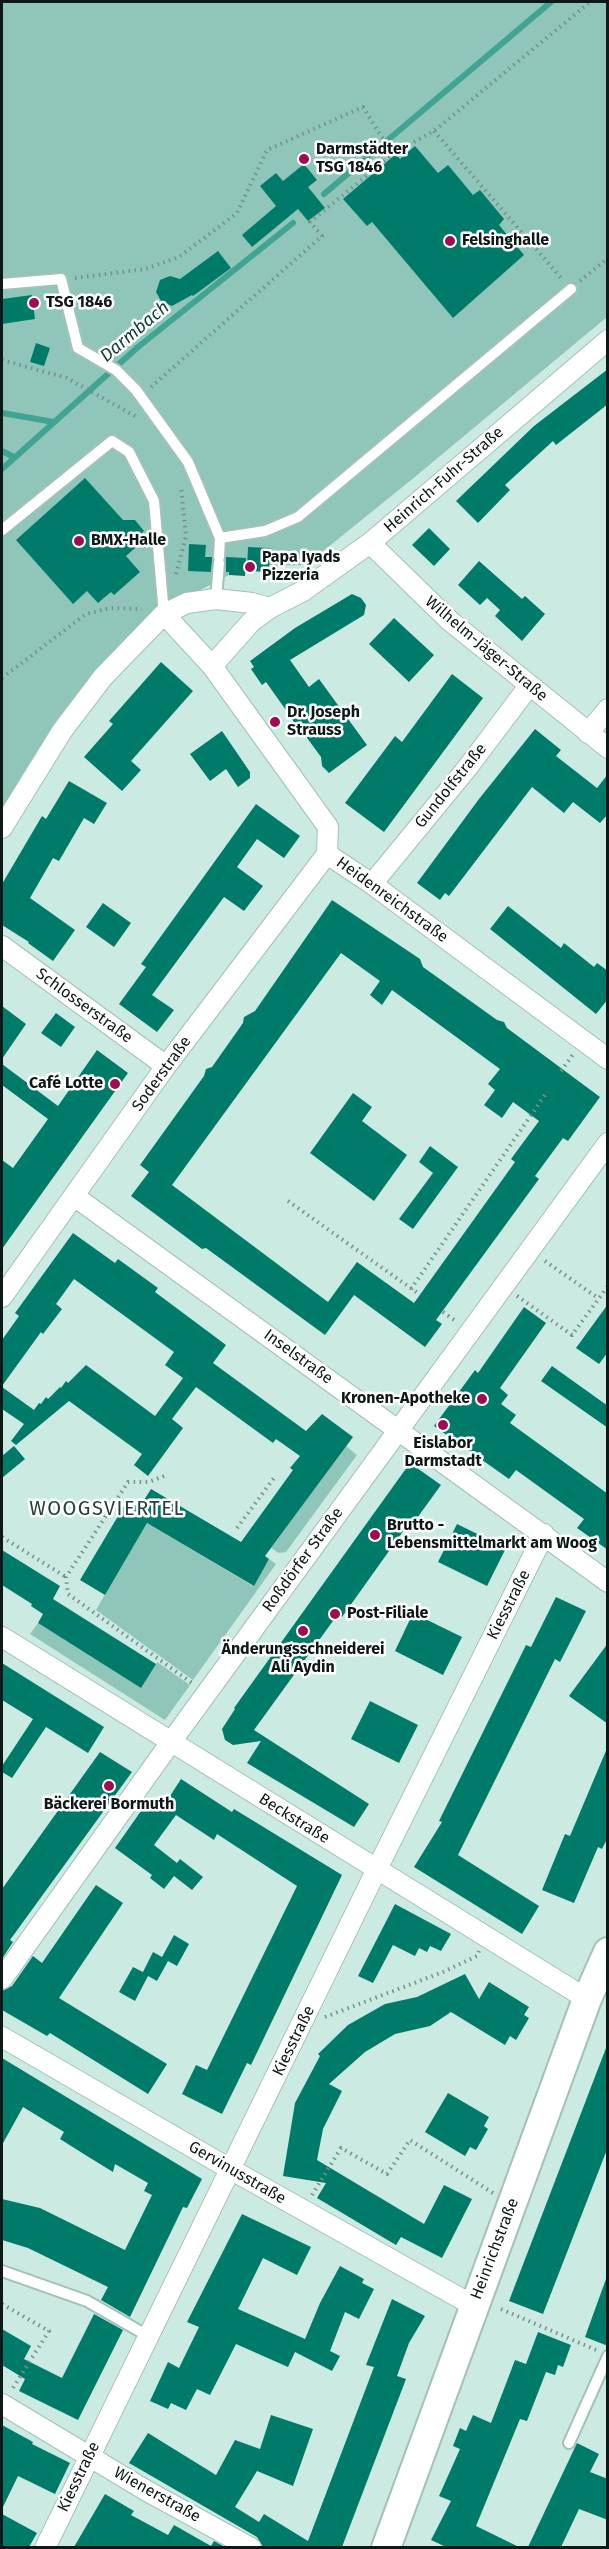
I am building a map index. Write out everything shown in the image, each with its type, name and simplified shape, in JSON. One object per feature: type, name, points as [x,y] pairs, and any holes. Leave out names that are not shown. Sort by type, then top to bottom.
[{"type":"main road","name":"Heinrichstraße","points":[[386,2547],[487,2308],[587,1999],[608,1952]]},
{"type":"street","name":"Heinrich-Fuhr-Straße","points":[[212,666],[251,622],[270,608],[303,591],[370,543],[608,340]]},
{"type":"street","name":"Wilhelm-Jäger-Straße","points":[[370,543],[450,621],[608,748]]},
{"type":"street","points":[[2,828],[62,731],[103,677],[164,614],[187,603],[216,599],[252,603],[270,608]]},
{"type":"street","name":"Heidenreichstraße","points":[[164,614],[212,666],[328,827],[327,854],[372,884],[608,1059]]},
{"type":"street","name":"Gundolfstraße","points":[[372,884],[468,767],[529,686]]},
{"type":"street","points":[[588,733],[608,709]]},
{"type":"street","name":"Soderstraße","points":[[2,1297],[166,1066],[327,854]]},
{"type":"street","name":"Schlosserstraße","points":[[2,946],[166,1066]]},
{"type":"street","name":"Roßdörfer Straße","points":[[2,1978],[171,1742],[608,1143]]},
{"type":"street","name":"Inselstraße","points":[[74,1196],[608,1582]]},
{"type":"street","name":"Kiesstraße","points":[[45,2547],[544,1534]]},
{"type":"street","name":"Beckstraße","points":[[2,1637],[376,1871],[587,1999]]},
{"type":"street","name":"Gervinusstraße","points":[[2,2037],[231,2170],[487,2308]]},
{"type":"street","name":"Wienerstraße","points":[[2,2404],[147,2491],[252,2547]]},
{"type":"lane","points":[[2,284],[61,279],[78,348],[116,370],[138,393],[188,462],[220,538],[216,599]]},
{"type":"lane","points":[[220,538],[265,531],[298,517],[571,289]]},
{"type":"lane","points":[[2,530],[112,441],[129,452],[154,501],[164,614]]},
{"type":"lane","points":[[2,2271],[87,2301],[148,2336]]},
{"type":"lane","points":[[569,2443],[603,2353]]},
{"type":"path","points":[[138,393],[322,236],[310,222],[397,151],[434,131],[590,2]]},
{"type":"path","points":[[61,279],[145,269],[179,257],[237,213],[267,150],[363,107],[381,136],[397,151]]},
{"type":"path","points":[[434,131],[571,289],[608,258]]},
{"type":"path","points":[[2,360],[67,378],[127,410]]},
{"type":"path","points":[[2,678],[86,614],[110,608],[132,607],[164,614]]},
{"type":"path","points":[[411,1289],[547,1092]]},
{"type":"path","points":[[288,1201],[419,1294]]},
{"type":"path","points":[[530,1251],[598,1298]]},
{"type":"path","points":[[504,1287],[572,1335],[608,1286]]},
{"type":"path","points":[[164,1476],[149,1482],[128,1482],[66,1577],[68,1594],[207,1693]]},
{"type":"path","points":[[237,1528],[274,1478]]},
{"type":"path","points":[[2,1537],[66,1577]]},
{"type":"path","points":[[301,2026],[371,2001],[477,1956],[487,1938]]},
{"type":"path","points":[[303,2210],[341,2148],[387,2174],[410,2140],[496,2195]]},
{"type":"path","points":[[2,2304],[49,2331],[2,2404]]},
{"type":"path","points":[[487,2308],[603,2353]]},
{"type":"green space","name":"Darmstädter TSG 1846","points":[[2,2],[607,2],[607,317],[306,565],[246,566],[157,613],[2,817]]},
{"type":"green space","points":[[346,1446],[357,1455],[286,1552],[279,1553],[271,1548]]},
{"type":"green space","points":[[147,1523],[253,1586],[269,1559],[276,1564],[193,1680],[96,1610]]},
{"type":"green space","points":[[38,1623],[140,1687],[157,1662],[190,1685],[165,1720],[30,1634]]},
{"type":"building","name":"Felsinghalle","points":[[415,146],[438,173],[448,165],[473,195],[480,190],[504,219],[499,225],[524,255],[453,318],[372,222],[367,226],[343,199],[396,154],[400,159]]},
{"type":"building","points":[[304,164],[317,180],[308,187],[325,208],[308,221],[298,209],[252,247],[242,235],[276,206],[260,186],[276,173],[283,181]]},
{"type":"building","points":[[218,251],[231,268],[193,296],[172,306],[161,301],[156,292],[160,280],[170,276],[180,279]]},
{"type":"building","points":[[32,295],[35,319],[2,324],[2,299]]},
{"type":"building","points":[[36,343],[50,348],[44,366],[30,362]]},
{"type":"building","points":[[608,369],[608,404],[556,445],[553,441],[505,485],[510,490],[478,523],[456,501],[534,426]]},
{"type":"building","name":"BMX-Halle","points":[[85,478],[123,520],[135,520],[144,531],[137,537],[142,542],[126,556],[140,572],[114,595],[111,592],[98,603],[87,591],[73,604],[16,540]]},
{"type":"building","points":[[429,528],[450,549],[434,566],[412,545]]},
{"type":"building","points":[[189,544],[206,545],[205,557],[212,557],[211,572],[188,571]]},
{"type":"building","points":[[248,547],[270,548],[269,572],[247,571]]},
{"type":"building","points":[[226,557],[246,558],[245,576],[229,575],[229,572],[226,572]]},
{"type":"building","points":[[479,561],[522,599],[525,596],[545,614],[522,641],[495,616],[500,610],[487,598],[480,605],[458,585]]},
{"type":"building","points":[[352,594],[361,598],[366,605],[364,615],[290,660],[309,687],[319,679],[367,745],[329,773],[322,766],[321,757],[302,731],[300,732],[293,723],[266,682],[262,685],[251,669],[254,667],[250,661],[295,628]]},
{"type":"building","points":[[394,618],[434,655],[409,682],[369,644]]},
{"type":"building","points":[[161,662],[193,691],[131,761],[141,770],[122,791],[84,757],[113,724],[109,721]]},
{"type":"building","points":[[452,674],[483,698],[384,832],[345,803],[395,736],[402,742]]},
{"type":"building","points":[[535,729],[561,750],[556,756],[597,788],[608,774],[608,814],[600,823],[573,802],[564,813],[532,787],[449,896],[445,893],[440,900],[417,883],[479,799]]},
{"type":"building","points":[[222,731],[250,772],[250,778],[238,787],[226,769],[210,781],[190,754]]},
{"type":"building","points":[[69,781],[107,803],[94,824],[84,818],[59,861],[53,858],[30,898],[75,930],[53,961],[2,925],[2,884],[42,816],[46,819]]},
{"type":"building","points":[[256,804],[300,836],[284,858],[257,839],[237,867],[263,886],[244,911],[224,897],[152,995],[174,1010],[157,1032],[119,1004],[146,967],[141,964]]},
{"type":"building","points":[[332,900],[420,959],[423,967],[497,1020],[504,1022],[507,1028],[600,1097],[568,1141],[563,1138],[535,1176],[539,1179],[436,1320],[442,1324],[425,1347],[354,1295],[325,1335],[131,1196],[149,1172],[140,1165],[204,1076],[206,1069],[212,1067],[243,1023],[244,1017],[255,1011]],"holes":[[[341,953],[380,981],[370,995],[382,1005],[392,990],[500,1069],[488,1084],[495,1090],[484,1105],[502,1118],[513,1102],[539,1121],[511,1159],[515,1162],[414,1303],[357,1262],[328,1302],[172,1185]]]},
{"type":"building","points":[[103,903],[131,923],[114,947],[86,927]]},
{"type":"building","points":[[508,906],[561,948],[564,943],[594,967],[597,963],[608,971],[608,999],[596,1014],[490,929]]},
{"type":"building","points":[[2,1006],[26,1024],[2,1059]]},
{"type":"building","points":[[56,1013],[75,1027],[61,1047],[41,1033]]},
{"type":"building","points":[[97,1050],[128,1073],[2,1249],[2,1160],[13,1168],[48,1119],[2,1085],[2,1064],[58,1106]]},
{"type":"building","points":[[353,1093],[372,1107],[362,1121],[407,1155],[374,1201],[310,1153]]},
{"type":"building","points":[[430,1146],[458,1167],[413,1229],[399,1219],[433,1173],[419,1162]]},
{"type":"building","points":[[73,1233],[115,1263],[118,1259],[158,1288],[155,1292],[226,1345],[213,1363],[306,1431],[322,1414],[353,1437],[265,1556],[269,1559],[254,1586],[147,1523],[105,1595],[80,1580],[127,1501],[139,1508],[151,1489],[241,1542],[293,1470],[290,1468],[300,1456],[276,1439],[273,1443],[196,1387],[172,1419],[183,1428],[148,1476],[134,1465],[142,1454],[69,1401],[16,1445],[11,1441],[24,1424],[2,1409],[2,1387],[34,1410],[39,1403],[41,1404],[46,1397],[48,1399],[66,1381],[68,1383],[86,1365],[155,1416],[183,1378],[165,1365],[174,1352],[74,1279],[56,1304],[62,1309],[43,1334],[41,1332],[2,1386],[2,1340],[19,1316],[15,1313]]},
{"type":"building","points":[[608,1304],[608,1352],[599,1364],[576,1348]]},
{"type":"building","points":[[524,1307],[546,1323],[500,1388],[508,1395],[501,1404],[516,1415],[510,1423],[608,1494],[608,1550],[577,1528],[584,1519],[516,1470],[509,1479],[434,1426],[475,1370],[478,1373]]},
{"type":"building","points":[[552,1366],[608,1406],[608,1428],[541,1381]]},
{"type":"building","points":[[14,1446],[25,1459],[2,1478],[2,1456]]},
{"type":"building","points":[[410,1463],[441,1485],[412,1525],[409,1523],[342,1617],[338,1614],[254,1730],[369,1804],[354,1827],[247,1763],[261,1741],[233,1745],[225,1740],[222,1729],[234,1708]]},
{"type":"building","points":[[457,1524],[506,1548],[487,1586],[438,1562]]},
{"type":"building","points":[[2,1550],[60,1586],[53,1599],[156,1664],[141,1688],[38,1623],[43,1614],[31,1606],[32,1604],[2,1585]]},
{"type":"building","points":[[556,1597],[586,1611],[560,1662],[555,1659],[458,1855],[539,1906],[522,1934],[414,1867],[442,1822],[439,1821],[526,1645],[531,1647]]},
{"type":"building","points":[[413,1613],[462,1637],[443,1675],[395,1651]]},
{"type":"building","points":[[608,1643],[608,1724],[569,1696]]},
{"type":"building","points":[[2,1663],[104,1727],[88,1753],[46,1727],[12,1778],[2,1772],[2,1766],[33,1719],[2,1700]]},
{"type":"building","points":[[370,1701],[418,1725],[399,1763],[351,1739]]},
{"type":"building","points":[[608,1746],[608,1837],[602,1849],[598,1847],[574,1903],[542,1890],[565,1834],[570,1836]]},
{"type":"building","points":[[100,1752],[132,1772],[10,1940],[13,1942],[2,1959],[2,1889]]},
{"type":"building","points":[[181,1779],[232,1812],[234,1809],[342,1875],[251,2065],[247,2063],[222,2114],[182,2094],[196,2065],[207,2070],[297,1886],[217,1834],[214,1840],[176,1815],[154,1845],[177,1863],[180,1859],[203,1877],[192,1890],[174,1876],[164,1889],[150,1878],[152,1875],[115,1848],[148,1801],[161,1810]]},
{"type":"building","points":[[96,1885],[123,1903],[59,1998],[167,2064],[148,2094],[50,2033],[47,2036],[2,2010],[2,1991],[12,1986],[33,1956],[42,1963]]},
{"type":"building","points":[[395,1904],[451,1934],[441,1951],[430,1946],[427,1952],[419,1948],[415,1956],[393,1945],[373,1983],[358,1976]]},
{"type":"building","points":[[174,1935],[189,1944],[177,1966],[168,1961],[157,1981],[148,1976],[135,2001],[119,1992],[133,1967],[143,1972],[153,1952],[162,1957]]},
{"type":"building","points":[[465,1974],[479,1999],[489,1982],[529,2007],[524,2015],[529,2018],[516,2040],[510,2036],[505,2045],[451,2012],[430,2026],[395,2034],[365,2052],[329,2084],[342,2091],[323,2129],[317,2160],[424,2224],[444,2185],[472,2199],[442,2258],[401,2237],[396,2245],[317,2198],[326,2183],[283,2176],[295,2103],[320,2056],[318,2054],[348,2025],[385,2004],[417,1997]]},
{"type":"building","points":[[606,2048],[608,2147],[543,2314],[509,2301]]},
{"type":"building","points":[[2,2058],[202,2179],[187,2208],[183,2207],[130,2317],[101,2300],[108,2287],[28,2248],[2,2240],[2,2199],[40,2208],[125,2250],[152,2195],[144,2191],[148,2183],[115,2164],[113,2172],[60,2139],[64,2132],[23,2107],[2,2145]]},
{"type":"building","points":[[448,2093],[489,2117],[484,2126],[488,2129],[476,2150],[470,2147],[465,2156],[425,2132]]},
{"type":"building","points":[[242,2214],[311,2247],[297,2275],[263,2258],[238,2309],[305,2339],[320,2303],[340,2266],[364,2279],[362,2283],[374,2289],[359,2319],[345,2312],[330,2351],[340,2356],[332,2371],[295,2352],[288,2367],[236,2344],[210,2395],[197,2389],[186,2410],[171,2403],[168,2409],[150,2401],[168,2362],[179,2368],[199,2327],[187,2322]]},
{"type":"building","points":[[606,2279],[608,2280],[608,2346],[585,2337]]},
{"type":"building","points":[[392,2299],[425,2316],[409,2343],[397,2376],[406,2379],[342,2547],[263,2547],[257,2537],[129,2463],[148,2433],[216,2475],[235,2440],[260,2449],[271,2415],[313,2429],[293,2486],[257,2471],[235,2507],[259,2522],[264,2514],[308,2541],[374,2367],[366,2365]]},
{"type":"building","points":[[94,2314],[123,2330],[78,2420],[19,2391],[25,2379],[2,2365],[2,2329],[31,2346],[24,2359],[62,2378]]},
{"type":"building","points":[[538,2332],[571,2345],[563,2367],[558,2365],[555,2375],[546,2372],[527,2421],[520,2419],[476,2526],[519,2547],[446,2547],[431,2540],[451,2501],[439,2496],[460,2449],[453,2446],[460,2428],[466,2431],[473,2415],[491,2423],[515,2360],[526,2364]]},
{"type":"building","points":[[2,2425],[33,2442],[32,2444],[70,2463],[55,2494],[18,2476],[2,2509]]},
{"type":"building","points":[[577,2443],[599,2454],[590,2472],[608,2479],[608,2520],[579,2509],[561,2547],[528,2547]]},
{"type":"building","points":[[105,2494],[134,2511],[131,2515],[168,2535],[174,2525],[211,2546],[214,2541],[225,2547],[74,2547]]},
{"type":"building","points":[[2,2514],[37,2533],[29,2547],[2,2547]]},
{"type":"waterway","name":"Darmbach","points":[[324,194],[551,2]]},
{"type":"waterway","name":"Darmbach","points":[[2,469],[138,347],[293,223]]},
{"type":"waterway","points":[[2,413],[54,422]]},
{"type":"waterway","points":[[2,451],[14,457]]},
{"type":"place","name":"Darmstädter TSG 1846","points":[[304,159]]},
{"type":"place","name":"Felsinghalle","points":[[450,241]]},
{"type":"place","name":"TSG 1846","points":[[34,303]]},
{"type":"place","name":"BMX-Halle","points":[[79,541]]},
{"type":"place","name":"Papa Iyads Pizzeria","points":[[250,567]]},
{"type":"place","name":"Dr. Joseph Strauss","points":[[275,722]]},
{"type":"place","name":"Café Lotte","points":[[115,1084]]},
{"type":"place","name":"Kronen-Apotheke","points":[[482,1399]]},
{"type":"place","name":"Eislabor Darmstadt","points":[[443,1425]]},
{"type":"place","name":"Brutto - Lebensmittelmarkt am Woog","points":[[375,1535]]},
{"type":"place","name":"Post-Filiale","points":[[335,1614]]},
{"type":"place","name":"Änderungsschneiderei Ali Aydin","points":[[303,1631]]},
{"type":"place","name":"Bäckerei Bormuth","points":[[109,1786]]},
{"type":"district","name":"WOOGSVIERTEL","points":[[107,1509]]}]
